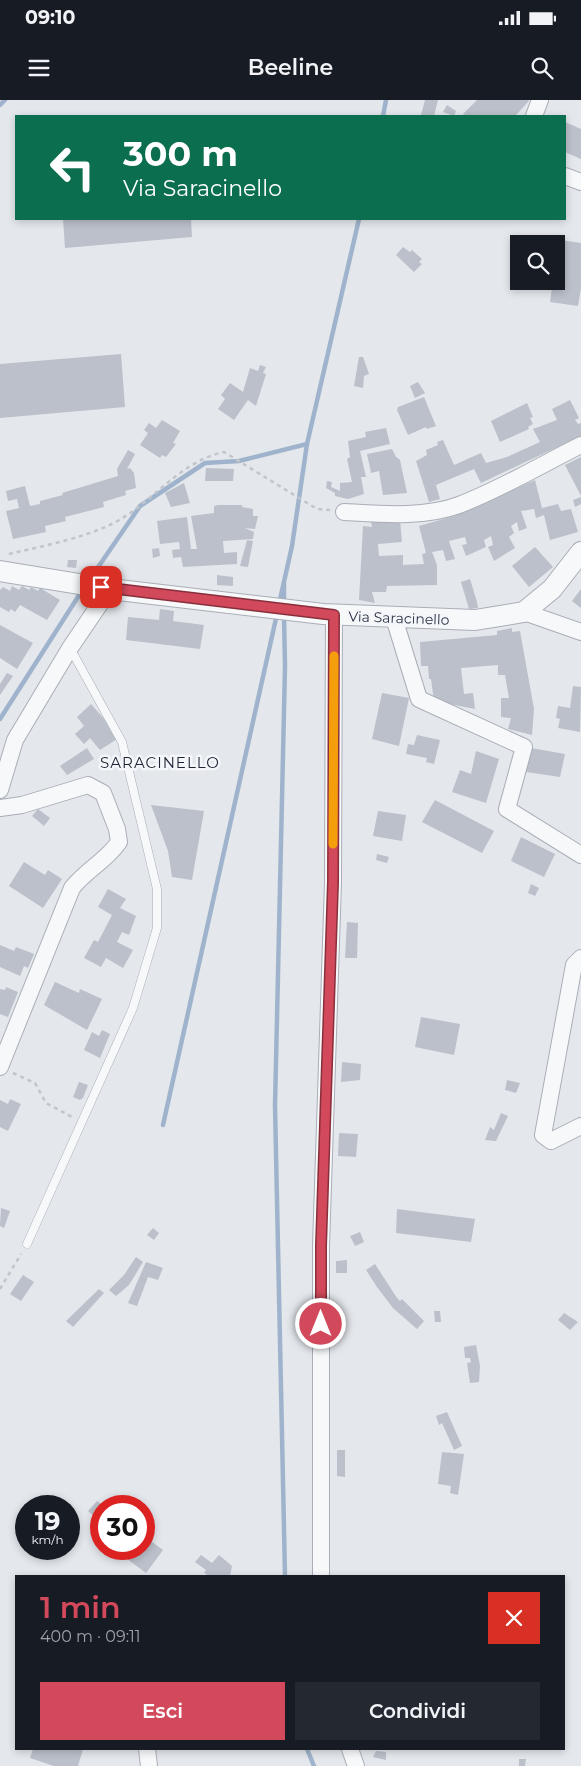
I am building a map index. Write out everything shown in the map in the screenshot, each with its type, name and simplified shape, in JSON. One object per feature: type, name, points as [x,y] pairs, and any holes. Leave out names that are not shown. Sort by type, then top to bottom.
[{"type":"street","points":[[534,115],[540,100]]},
{"type":"street","points":[[566,176],[581,182]]},
{"type":"street","points":[[344,512],[390,514],[420,512],[458,505],[581,445]]},
{"type":"street","points":[[524,612],[552,589],[581,552]]},
{"type":"street","name":"Via Saracinello","points":[[0,571],[106,588],[328,615],[474,620],[524,612]]},
{"type":"street","points":[[0,790],[15,740],[106,588]]},
{"type":"street","points":[[524,612],[581,632]]},
{"type":"street","points":[[321,1575],[321,1246],[333,882],[328,615]]},
{"type":"street","points":[[394,618],[419,698],[524,747],[507,809],[581,854]]},
{"type":"street","points":[[0,808],[22,805],[88,785],[103,793],[117,828],[119,842],[112,852],[81,877],[72,888],[0,1067]]},
{"type":"street","points":[[581,958],[574,965],[543,1135],[551,1141],[556,1140],[581,1126]]},
{"type":"street","points":[[147,1750],[149,1766]]},
{"type":"street","points":[[350,1750],[356,1766]]},
{"type":"lane","points":[[26,1244],[133,1008],[157,928],[157,889],[122,742],[70,648]]},
{"type":"path","points":[[0,556],[57,543],[112,524],[173,478],[207,456],[224,452],[318,509],[344,512]]},
{"type":"path","points":[[0,1067],[35,1083],[46,1103],[82,1122]]},
{"type":"path","points":[[0,1289],[26,1244]]},
{"type":"building","points":[[425,100],[438,100],[434,115],[421,115]]},
{"type":"building","points":[[477,100],[529,101],[516,115],[463,114]]},
{"type":"building","points":[[447,105],[456,111],[454,115],[443,112]]},
{"type":"building","points":[[566,122],[581,129],[581,159],[566,152]]},
{"type":"building","points":[[63,220],[191,220],[192,237],[65,248]]},
{"type":"building","points":[[565,241],[581,243],[581,288],[578,306],[550,302],[552,290],[565,290]]},
{"type":"building","points":[[403,247],[410,252],[412,250],[422,259],[419,262],[422,264],[414,272],[396,255]]},
{"type":"building","points":[[121,354],[125,407],[0,418],[0,364]]},
{"type":"building","points":[[359,357],[363,357],[369,374],[364,376],[363,388],[354,386]]},
{"type":"building","points":[[260,365],[266,367],[263,373],[266,374],[256,406],[248,400],[234,420],[218,409],[225,399],[221,395],[230,383],[243,392],[250,368],[258,371]]},
{"type":"building","points":[[418,382],[425,393],[415,398],[410,386]]},
{"type":"building","points":[[424,397],[436,426],[427,429],[426,427],[408,435],[397,410],[398,407]]},
{"type":"building","points":[[570,400],[579,418],[575,420],[578,424],[581,423],[581,436],[481,483],[474,469],[436,485],[440,499],[429,502],[416,461],[427,455],[426,450],[438,445],[437,442],[443,440],[454,465],[481,453],[486,463],[507,457],[540,442],[533,429],[557,420],[552,409]]},
{"type":"building","points":[[527,403],[533,417],[530,418],[533,424],[528,427],[529,429],[500,442],[491,421]]},
{"type":"building","points":[[162,420],[180,431],[173,443],[176,444],[166,457],[162,455],[160,458],[140,445],[148,433],[144,430],[149,423],[156,428]]},
{"type":"building","points":[[386,428],[390,444],[360,451],[366,477],[361,477],[364,494],[348,499],[335,496],[335,493],[326,488],[327,481],[332,482],[331,487],[340,491],[340,483],[352,482],[347,459],[350,457],[348,441],[366,437],[365,432]]},
{"type":"building","points":[[392,449],[400,460],[407,493],[383,495],[379,471],[371,473],[367,454]]},
{"type":"building","points":[[128,450],[135,454],[127,469],[130,468],[134,473],[136,488],[125,491],[126,495],[103,502],[104,507],[65,517],[66,521],[45,526],[46,532],[13,539],[6,511],[19,508],[17,499],[8,501],[6,491],[25,486],[30,506],[40,504],[40,501],[63,495],[62,493],[118,476],[117,469]]},
{"type":"building","points":[[581,457],[581,496],[565,465]]},
{"type":"building","points":[[206,468],[234,469],[233,481],[205,481]]},
{"type":"building","points":[[535,480],[542,508],[558,504],[561,511],[571,509],[578,532],[550,540],[544,515],[536,518],[534,509],[521,511],[527,528],[519,531],[517,522],[511,526],[514,533],[509,537],[515,548],[494,561],[488,547],[493,545],[491,536],[484,540],[486,547],[466,556],[462,545],[467,544],[465,537],[449,541],[455,559],[446,561],[443,550],[432,552],[437,565],[437,585],[387,586],[386,592],[372,592],[375,603],[359,600],[363,526],[372,527],[371,522],[400,520],[402,542],[378,544],[379,556],[403,555],[403,565],[424,564],[422,554],[426,553],[419,526],[454,516]]},
{"type":"building","points":[[184,483],[190,503],[171,507],[165,493]]},
{"type":"building","points":[[581,497],[581,504],[575,507],[573,500]]},
{"type":"building","points":[[242,505],[242,507],[253,509],[253,516],[258,516],[255,529],[245,528],[254,532],[253,539],[223,541],[224,553],[237,552],[237,564],[183,567],[181,557],[173,558],[172,550],[180,549],[179,542],[160,544],[157,521],[187,517],[191,549],[197,549],[191,516],[214,513],[214,506]]},
{"type":"building","points":[[247,540],[253,541],[248,567],[240,566]]},
{"type":"building","points":[[535,547],[553,567],[529,587],[512,566]]},
{"type":"building","points":[[159,548],[160,556],[153,558],[152,549]]},
{"type":"building","points":[[68,560],[77,560],[76,568],[67,567]]},
{"type":"building","points":[[217,575],[233,577],[233,586],[217,585]]},
{"type":"building","points":[[470,579],[478,608],[469,609],[461,582]]},
{"type":"building","points":[[12,586],[19,590],[22,586],[29,590],[31,587],[38,591],[40,588],[60,600],[47,620],[20,605],[15,612],[11,609],[9,612],[0,607],[0,590],[3,587],[10,591]]},
{"type":"building","points":[[581,589],[581,608],[572,601]]},
{"type":"building","points":[[160,609],[174,611],[173,621],[204,625],[200,649],[126,640],[128,617],[159,620]]},
{"type":"building","points":[[0,625],[33,643],[17,669],[0,658]]},
{"type":"building","points":[[512,628],[512,632],[520,631],[534,709],[532,735],[508,729],[511,718],[501,717],[501,698],[509,698],[505,675],[498,675],[498,665],[461,668],[464,694],[473,693],[475,709],[434,701],[428,666],[421,666],[420,642],[497,635],[497,631]]},
{"type":"building","points":[[7,673],[13,676],[0,695],[0,684]]},
{"type":"building","points":[[573,686],[581,687],[580,732],[558,728],[560,719],[556,718],[558,706],[570,708]]},
{"type":"building","points":[[382,693],[409,698],[399,746],[372,739]]},
{"type":"building","points":[[91,704],[111,727],[117,739],[100,750],[90,738],[84,744],[75,734],[84,726],[77,717]]},
{"type":"building","points":[[417,735],[440,740],[434,764],[426,762],[427,758],[406,754],[408,744],[414,745]]},
{"type":"building","points":[[87,748],[94,759],[67,775],[60,766]]},
{"type":"building","points":[[531,748],[565,754],[560,777],[526,772]]},
{"type":"building","points":[[476,751],[499,759],[486,803],[452,792],[460,770],[471,774]]},
{"type":"building","points":[[435,800],[494,831],[482,853],[422,822]]},
{"type":"building","points":[[151,805],[204,811],[192,880],[172,877],[168,851]]},
{"type":"building","points":[[38,809],[50,818],[44,826],[32,816]]},
{"type":"building","points":[[378,811],[406,815],[402,841],[373,836]]},
{"type":"building","points":[[521,837],[555,854],[544,877],[511,861]]},
{"type":"building","points":[[377,854],[389,857],[387,863],[376,860]]},
{"type":"building","points":[[24,862],[45,875],[48,870],[62,879],[43,908],[9,886]]},
{"type":"building","points":[[531,884],[539,888],[535,896],[528,893]]},
{"type":"building","points":[[108,889],[126,899],[120,908],[136,916],[129,935],[122,932],[117,942],[133,950],[123,968],[106,958],[101,967],[84,958],[94,940],[98,942],[112,915],[98,907]]},
{"type":"building","points":[[347,922],[358,923],[357,958],[345,958]]},
{"type":"building","points":[[0,945],[14,951],[16,947],[34,954],[28,968],[24,966],[20,976],[0,967]]},
{"type":"building","points":[[55,982],[79,993],[80,989],[102,999],[87,1030],[44,1005]]},
{"type":"building","points":[[6,987],[18,992],[8,1017],[0,1014],[0,989],[5,990]]},
{"type":"building","points":[[421,1017],[460,1024],[454,1055],[415,1047]]},
{"type":"building","points":[[102,1030],[110,1034],[100,1058],[84,1050],[92,1032],[99,1036]]},
{"type":"building","points":[[342,1062],[361,1064],[360,1080],[341,1082]]},
{"type":"building","points":[[507,1080],[520,1083],[516,1093],[505,1090]]},
{"type":"building","points":[[79,1082],[88,1085],[83,1098],[80,1100],[73,1097]]},
{"type":"building","points":[[10,1099],[21,1104],[8,1131],[0,1127],[0,1100],[8,1104]]},
{"type":"building","points":[[501,1113],[508,1116],[496,1141],[485,1140],[490,1127],[494,1130]]},
{"type":"building","points":[[339,1133],[358,1134],[356,1157],[338,1156]]},
{"type":"building","points":[[1,1208],[10,1211],[4,1228],[0,1226]]},
{"type":"building","points":[[397,1209],[475,1219],[471,1242],[396,1233]]},
{"type":"building","points":[[153,1228],[159,1233],[154,1240],[147,1235]]},
{"type":"building","points":[[360,1232],[364,1242],[355,1246],[350,1236]]},
{"type":"building","points":[[136,1257],[143,1262],[129,1285],[116,1296],[109,1290],[124,1275]]},
{"type":"building","points":[[347,1260],[347,1273],[336,1273],[336,1261]]},
{"type":"building","points":[[146,1262],[163,1268],[158,1280],[148,1277],[137,1306],[128,1303]]},
{"type":"building","points":[[375,1264],[397,1298],[400,1301],[402,1299],[424,1321],[417,1329],[393,1308],[366,1270]]},
{"type":"building","points":[[23,1275],[34,1282],[21,1301],[10,1294]]},
{"type":"building","points":[[99,1289],[104,1293],[73,1327],[66,1321]]},
{"type":"building","points":[[434,1311],[440,1311],[441,1322],[435,1322]]},
{"type":"building","points":[[564,1313],[578,1322],[570,1330],[558,1320]]},
{"type":"building","points":[[476,1345],[480,1366],[479,1382],[470,1383],[467,1363],[471,1362],[470,1358],[465,1358],[464,1347]]},
{"type":"building","points":[[447,1412],[462,1446],[454,1450],[442,1423],[439,1425],[436,1416]]},
{"type":"building","points":[[337,1450],[345,1450],[345,1477],[337,1476]]},
{"type":"building","points":[[442,1452],[464,1454],[458,1495],[450,1493],[451,1486],[438,1484]]},
{"type":"building","points":[[155,1544],[163,1550],[146,1573],[129,1560],[155,1560]]},
{"type":"building","points":[[201,1555],[212,1563],[219,1555],[232,1566],[230,1575],[207,1575],[204,1573],[206,1570],[195,1562]]},
{"type":"building","points":[[33,1750],[83,1750],[78,1766],[54,1766],[30,1758]]},
{"type":"building","points":[[376,1751],[386,1752],[386,1760],[373,1757]]},
{"type":"building","points":[[519,1759],[526,1759],[525,1766],[519,1766]]},
{"type":"waterway","points":[[0,105],[5,100]]},
{"type":"waterway","points":[[383,115],[386,100]]},
{"type":"waterway","points":[[279,604],[292,546],[307,444],[359,220]]},
{"type":"waterway","points":[[90,579],[140,506],[205,463],[239,461],[307,444]]},
{"type":"waterway","points":[[284,583],[284,605]]},
{"type":"waterway","points":[[0,719],[83,589]]},
{"type":"waterway","points":[[163,1125],[277,614]]},
{"type":"waterway","points":[[284,615],[285,667],[275,1106],[285,1575]]},
{"type":"waterway","points":[[307,1750],[314,1766]]},
{"type":"slow traffic","points":[[333,844],[334,656]]},
{"type":"district","name":"SARACINELLO","points":[[160,763]]},
{"type":"route","points":[[101,587],[238,605],[334,615],[333,882],[321,1246],[321,1324]]}]
